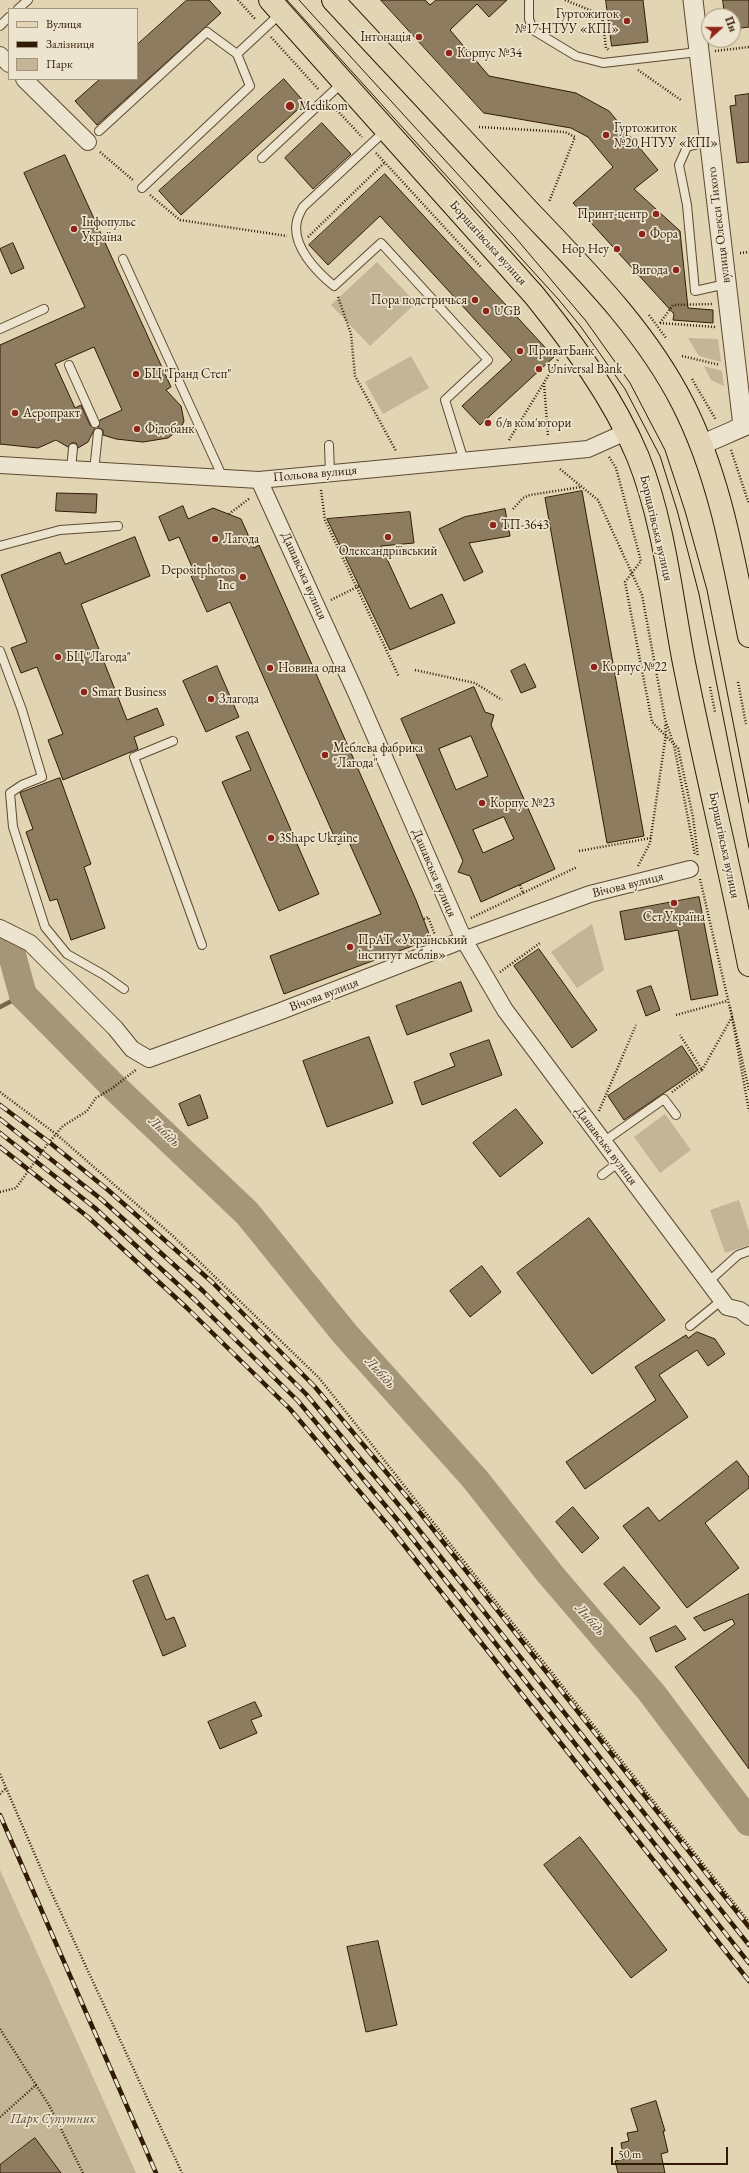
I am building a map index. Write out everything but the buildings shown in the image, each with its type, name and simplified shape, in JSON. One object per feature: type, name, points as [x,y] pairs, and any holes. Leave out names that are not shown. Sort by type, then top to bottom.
[{"type":"main road","points":[[333,0],[586,271],[629,322],[657,359],[683,404],[701,444],[716,485],[727,525],[749,636]]},
{"type":"main road","name":"Борщагівська вулиця","points":[[276,6],[534,295],[570,340],[601,385],[626,432],[638,458],[652,497],[661,537],[684,664],[749,965]]},
{"type":"street","name":"вулиця Олекси Тихого","points":[[693,0],[726,284],[746,425]]},
{"type":"street","points":[[0,55],[8,63]]},
{"type":"street","points":[[25,80],[93,137]]},
{"type":"street","points":[[701,444],[746,425]]},
{"type":"street","name":"Польова вулиця","points":[[0,465],[223,479],[258,487],[330,473],[588,449],[626,432]]},
{"type":"street","name":"Дашавська вулиця","points":[[258,487],[317,606],[464,940],[505,1010],[727,1307],[740,1310],[749,1317]]},
{"type":"street","name":"Вічова вулиця","points":[[150,1060],[277,1013],[464,940],[590,894],[696,868]]},
{"type":"street","points":[[0,928],[30,943],[115,1028],[132,1049],[150,1060]]},
{"type":"lane","points":[[19,8],[28,0]]},
{"type":"lane","points":[[529,0],[529,19],[533,30],[576,56],[604,63],[698,52]]},
{"type":"lane","points":[[237,54],[264,29],[276,6]]},
{"type":"lane","points":[[0,26],[8,18]]},
{"type":"lane","points":[[93,137],[207,32],[237,54],[250,86],[142,188]]},
{"type":"lane","points":[[262,158],[343,81]]},
{"type":"lane","points":[[387,130],[303,207],[297,221],[299,241],[319,273],[334,286],[382,243],[488,360],[445,400],[464,461]]},
{"type":"lane","points":[[709,141],[687,147],[679,165],[687,205],[695,291],[726,284]]},
{"type":"lane","points":[[124,259],[223,479]]},
{"type":"lane","points":[[0,329],[44,309]]},
{"type":"lane","points":[[69,365],[95,423]]},
{"type":"lane","points":[[94,471],[98,433]]},
{"type":"lane","points":[[329,445],[330,473]]},
{"type":"lane","points":[[71,470],[73,448]]},
{"type":"lane","points":[[0,546],[60,530],[118,526]]},
{"type":"lane","points":[[0,652],[22,710],[42,777],[22,785],[10,793],[13,827],[45,927],[67,954],[104,975],[124,989]]},
{"type":"lane","points":[[173,741],[134,757],[202,945]]},
{"type":"lane","points":[[603,1142],[664,1099],[676,1115]]},
{"type":"lane","points":[[602,1175],[619,1162]]},
{"type":"lane","points":[[708,1282],[738,1255],[749,1251]]},
{"type":"lane","points":[[690,1326],[722,1300]]},
{"type":"path","points":[[238,0],[384,163],[483,268]]},
{"type":"path","points":[[698,52],[749,47]]},
{"type":"path","points":[[480,127],[565,132],[575,137],[549,202]]},
{"type":"path","points":[[93,137],[142,188],[180,220],[299,241],[384,163]]},
{"type":"path","points":[[736,254],[749,252]]},
{"type":"path","points":[[334,286],[351,334],[355,376],[396,451]]},
{"type":"path","points":[[718,304],[673,305],[660,323],[721,327]]},
{"type":"path","points":[[509,440],[559,356],[563,360]]},
{"type":"path","points":[[682,356],[726,367]]},
{"type":"path","points":[[544,382],[548,436]]},
{"type":"path","points":[[602,444],[616,468],[641,561],[625,582],[652,722],[666,734],[674,746],[678,748],[693,817],[696,868]]},
{"type":"path","points":[[560,469],[598,500],[642,595],[665,718],[666,734],[650,838],[636,868]]},
{"type":"path","points":[[229,514],[258,487]]},
{"type":"path","points":[[513,509],[523,498],[530,495],[582,487]]},
{"type":"path","points":[[321,490],[325,520],[358,587],[399,677]]},
{"type":"path","points":[[317,606],[358,587]]},
{"type":"path","points":[[415,670],[475,683],[502,700]]},
{"type":"path","points":[[738,682],[746,724]]},
{"type":"path","points":[[710,687],[716,716]]},
{"type":"path","points":[[665,718],[674,746],[696,868],[732,1017],[749,1111]]},
{"type":"path","points":[[579,851],[650,838]]},
{"type":"path","points":[[467,920],[576,867]]},
{"type":"path","points":[[520,885],[523,892]]},
{"type":"path","points":[[424,919],[428,917],[431,925]]},
{"type":"path","points":[[497,974],[540,943]]},
{"type":"path","points":[[676,1015],[727,1001]]},
{"type":"path","points":[[727,1001],[732,1010],[749,1090]]},
{"type":"path","points":[[664,1099],[702,1070],[732,1017]]},
{"type":"path","points":[[597,1116],[636,1025]]},
{"type":"path","points":[[680,1035],[702,1070]]},
{"type":"path","points":[[0,1192],[16,1188],[63,1126],[87,1111],[96,1098],[111,1089],[150,1060]]},
{"type":"path","points":[[0,1092],[56,1134],[173,1236],[320,1378],[749,1922]]},
{"type":"path","points":[[0,1774],[48,1885],[182,2173]]},
{"type":"path","points":[[0,1794],[6,1788]]},
{"type":"path","points":[[0,2029],[49,2105],[83,2173]]},
{"type":"path","points":[[0,2117],[36,2085]]},
{"type":"green space","points":[[377,262],[416,303],[370,346],[331,305]]},
{"type":"green space","points":[[688,338],[718,339],[721,362],[699,356]]},
{"type":"green space","points":[[411,356],[429,388],[383,414],[365,382]]},
{"type":"green space","points":[[704,366],[722,371],[724,386],[711,380]]},
{"type":"green space","points":[[592,924],[604,970],[577,988],[551,952]]},
{"type":"green space","points":[[665,1114],[691,1150],[660,1173],[634,1137]]},
{"type":"green space","points":[[739,1200],[749,1231],[749,1245],[725,1253],[710,1210]]},
{"type":"green space","name":"Парк Супутник","points":[[0,1870],[136,2173],[0,2173]]},
{"type":"waterway","name":"Либідь","points":[[7,937],[23,995],[114,1087],[247,1213],[345,1334],[475,1479],[550,1574],[651,1692],[749,1822]]},
{"type":"waterway","points":[[0,1007],[23,995]]},
{"type":"tram line","points":[[287,0],[559,300],[581,327],[625,389],[660,456],[677,510],[699,594],[749,848]]},
{"type":"tram line","points":[[299,0],[515,237],[586,321],[630,383],[665,450],[685,511],[707,590],[749,803]]},
{"type":"railway","points":[[0,1105],[49,1142],[108,1190],[212,1282],[315,1387],[417,1509],[749,1927]]},
{"type":"railway","points":[[0,1119],[101,1199],[203,1291],[306,1394],[408,1516],[749,1945]]},
{"type":"railway","points":[[0,1133],[95,1208],[195,1300],[298,1401],[400,1523],[749,1963]]},
{"type":"railway","points":[[0,1147],[88,1217],[187,1308],[290,1409],[392,1530],[749,1981]]},
{"type":"railway","points":[[0,1815],[156,2173]]},
{"type":"place","name":"Гуртожиток №17 НТУУ «КПІ»","points":[[627,21]]},
{"type":"place","name":"Інтонація","points":[[419,37]]},
{"type":"place","name":"Корпус №34","points":[[449,53]]},
{"type":"place","name":"Medikom","points":[[290,106]]},
{"type":"place","name":"Гуртожиток №20 НТУУ «КПІ»","points":[[606,135]]},
{"type":"place","name":"Принт-центр","points":[[656,214]]},
{"type":"place","name":"Інфопульс Україна","points":[[74,229]]},
{"type":"place","name":"Фора","points":[[642,234]]},
{"type":"place","name":"Hop Hey","points":[[617,249]]},
{"type":"place","name":"Вигода","points":[[676,270]]},
{"type":"place","name":"Пора подстричься","points":[[475,300]]},
{"type":"place","name":"UGB","points":[[486,311]]},
{"type":"place","name":"ПриватБанк","points":[[520,351]]},
{"type":"place","name":"Universal Bank","points":[[539,369]]},
{"type":"place","name":"БЦ \"Гранд Степ\"","points":[[136,374]]},
{"type":"place","name":"Аеропракт","points":[[15,413]]},
{"type":"place","name":"б/в ком'ютори","points":[[488,423]]},
{"type":"place","name":"Фідобанк","points":[[137,429]]},
{"type":"place","name":"ТП-3643","points":[[493,525]]},
{"type":"place","name":"Олександріївський","points":[[388,537]]},
{"type":"place","name":"Лагода","points":[[215,539]]},
{"type":"place","name":"Depositphotos Inc","points":[[243,577]]},
{"type":"place","name":"БЦ \"Лагода\"","points":[[58,657]]},
{"type":"place","name":"Корпус №22","points":[[594,667]]},
{"type":"place","name":"Новина одна","points":[[270,668]]},
{"type":"place","name":"Smart Business","points":[[84,692]]},
{"type":"place","name":"Злагода","points":[[211,699]]},
{"type":"place","name":"Меблева фабрика \"Лагода\"","points":[[325,755]]},
{"type":"place","name":"Корпус №23","points":[[482,803]]},
{"type":"place","name":"3Shape Ukraine","points":[[271,838]]},
{"type":"place","name":"Сет Україна","points":[[674,903]]},
{"type":"place","name":"ПрАТ «Український інститут меблів»","points":[[350,947]]}]
